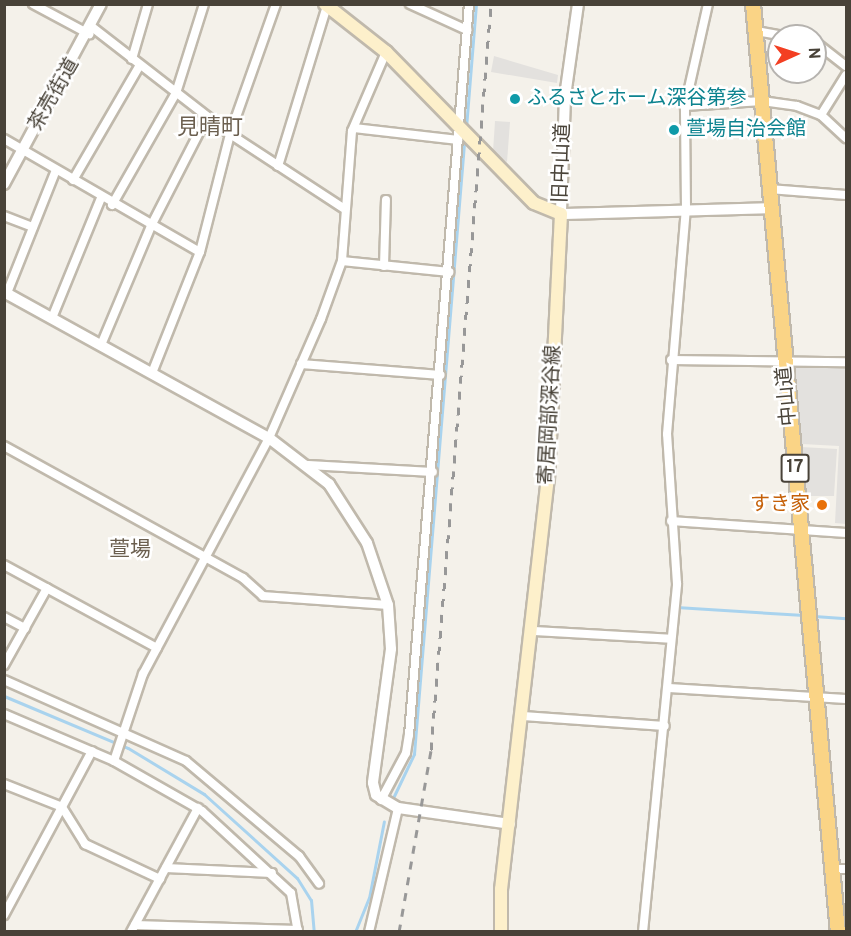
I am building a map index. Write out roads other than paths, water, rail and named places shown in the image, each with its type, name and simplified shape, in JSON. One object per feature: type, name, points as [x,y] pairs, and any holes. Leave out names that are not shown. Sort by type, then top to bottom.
[{"type":"highway","name":"中山道","points":[[753,4],[816,697],[840,869],[838,932]]},
{"type":"main road","points":[[326,5],[386,52],[458,135],[534,203],[561,214]]},
{"type":"main road","name":"寄居岡部深谷線","points":[[501,932],[510,824],[534,631],[561,214]]},
{"type":"street","points":[[33,4],[91,31],[132,59],[230,134],[343,208]]},
{"type":"street","name":"茶売街道","points":[[4,184],[91,31],[101,4]]},
{"type":"street","points":[[132,59],[148,4]]},
{"type":"street","points":[[112,205],[176,93],[204,4]]},
{"type":"street","points":[[152,372],[200,252],[230,134],[276,4]]},
{"type":"street","points":[[410,4],[467,30]]},
{"type":"street","points":[[381,800],[406,753],[433,472],[469,4]]},
{"type":"street","name":"旧中山道","points":[[561,214],[565,97],[578,4]]},
{"type":"street","points":[[643,932],[669,688],[676,584],[671,522],[671,360],[686,208],[685,106],[708,4]]},
{"type":"street","points":[[278,166],[326,5]]},
{"type":"street","points":[[756,31],[767,33]]},
{"type":"street","points":[[827,51],[846,66]]},
{"type":"street","points":[[114,758],[157,648],[203,555],[269,438],[342,261],[343,208],[354,128],[386,52]]},
{"type":"street","points":[[73,180],[140,65]]},
{"type":"street","points":[[821,115],[846,75]]},
{"type":"street","points":[[685,106],[762,101],[821,115],[846,138]]},
{"type":"street","points":[[100,345],[151,226],[207,117]]},
{"type":"street","points":[[354,128],[458,135]]},
{"type":"street","points":[[4,139],[24,149],[112,205],[200,252]]},
{"type":"street","points":[[56,170],[6,292],[269,438],[308,465],[351,514],[388,604],[391,649],[373,783],[381,800],[398,808],[510,824]]},
{"type":"street","points":[[769,189],[846,195]]},
{"type":"street","points":[[52,318],[101,198]]},
{"type":"street","points":[[384,266],[386,200]]},
{"type":"street","points":[[561,214],[686,208],[771,208]]},
{"type":"street","points":[[4,216],[33,227]]},
{"type":"street","points":[[342,261],[449,272]]},
{"type":"street","points":[[671,360],[785,357],[846,362]]},
{"type":"street","points":[[301,364],[441,375]]},
{"type":"street","points":[[4,446],[203,555],[264,596],[388,604]]},
{"type":"street","points":[[308,465],[433,472]]},
{"type":"street","points":[[671,522],[846,533]]},
{"type":"street","points":[[4,565],[157,648]]},
{"type":"street","points":[[5,668],[47,588]]},
{"type":"street","points":[[4,617],[25,628]]},
{"type":"street","points":[[534,631],[671,639]]},
{"type":"street","points":[[4,680],[186,760],[299,856],[320,884]]},
{"type":"street","points":[[669,688],[846,699]]},
{"type":"street","points":[[4,714],[114,758],[198,808],[273,873],[291,893],[298,931],[133,928],[198,808]]},
{"type":"street","points":[[523,716],[665,726]]},
{"type":"street","points":[[4,915],[92,751]]},
{"type":"street","points":[[4,784],[62,807],[85,844],[160,879]]},
{"type":"street","points":[[369,932],[398,808]]},
{"type":"street","points":[[165,868],[273,873]]},
{"type":"waterway","points":[[466,128],[476,4]]},
{"type":"waterway","points":[[393,798],[414,754],[464,143]]},
{"type":"waterway","points":[[676,607],[804,615]]},
{"type":"waterway","points":[[814,616],[846,618]]},
{"type":"waterway","points":[[4,696],[128,748],[204,794],[297,878],[311,900],[314,932]]},
{"type":"waterway","points":[[355,932],[369,898],[384,821]]},
{"type":"railway","points":[[399,932],[431,750],[491,4]]},
{"type":"place","name":"ふるさとホーム深谷第参","points":[[515,99]]},
{"type":"place","name":"萱場自治会館","points":[[674,130]]},
{"type":"place","name":"すき家","points":[[822,505]]},
{"type":"district","name":"見晴町","points":[[210,129]]},
{"type":"district","name":"萱場","points":[[130,551]]}]
